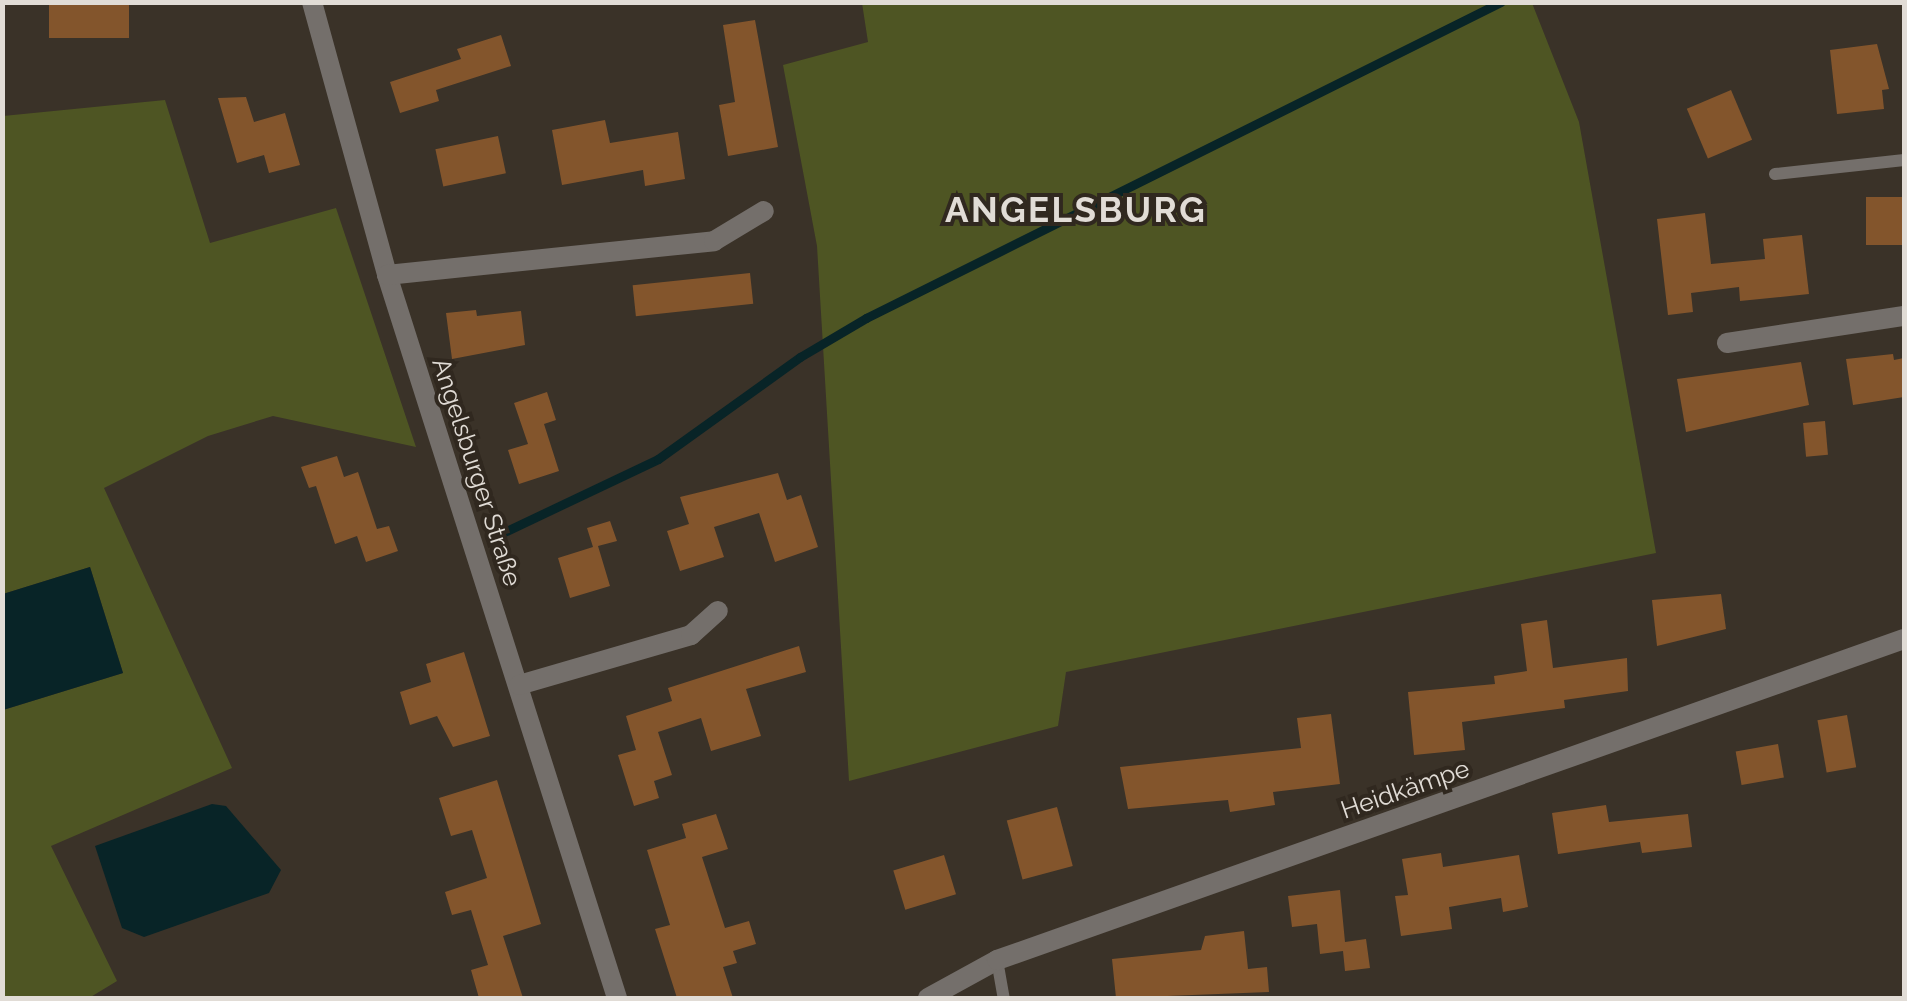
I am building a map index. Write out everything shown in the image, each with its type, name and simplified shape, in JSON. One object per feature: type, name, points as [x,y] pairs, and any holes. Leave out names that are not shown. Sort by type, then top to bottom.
[{"type":"street","name":"Angelsburger Straße","points":[[312,2],[387,275],[617,998]]},
{"type":"street","points":[[387,275],[714,241],[764,211]]},
{"type":"street","points":[[1727,344],[1904,316]]},
{"type":"street","points":[[519,686],[691,636],[718,611]]},
{"type":"street","name":"Heidkämpe","points":[[928,998],[996,960],[1904,639]]},
{"type":"lane","points":[[1775,174],[1904,160]]},
{"type":"lane","points":[[996,960],[1004,998]]},
{"type":"green space","points":[[862,3],[1532,3],[1579,122],[1656,553],[1066,672],[1058,726],[849,781],[817,246],[783,65],[868,42]]},
{"type":"green space","points":[[165,100],[210,243],[336,208],[416,447],[273,416],[208,436],[104,488],[232,768],[51,846],[117,981],[89,998],[3,998],[3,710],[123,673],[90,567],[3,594],[3,116]]},
{"type":"water","points":[[90,567],[123,673],[3,710],[3,594]]},
{"type":"water","points":[[212,804],[226,806],[281,870],[269,893],[144,937],[122,928],[95,846]]},
{"type":"building","points":[[49,2],[129,2],[129,38],[49,38]]},
{"type":"building","points":[[755,20],[778,147],[728,156],[719,105],[735,102],[723,25]]},
{"type":"building","points":[[501,35],[511,66],[436,90],[439,101],[400,113],[390,82],[461,59],[457,49]]},
{"type":"building","points":[[1877,44],[1889,89],[1882,90],[1884,109],[1837,114],[1830,50]]},
{"type":"building","points":[[1731,90],[1752,140],[1708,158],[1687,109]]},
{"type":"building","points":[[246,97],[254,122],[285,113],[300,165],[269,173],[264,155],[237,163],[218,98]]},
{"type":"building","points":[[605,120],[610,143],[678,132],[685,179],[645,186],[643,170],[562,185],[552,130]]},
{"type":"building","points":[[498,136],[506,173],[443,186],[435,149]]},
{"type":"building","points":[[1866,197],[1904,197],[1904,245],[1866,245]]},
{"type":"building","points":[[1705,213],[1711,264],[1765,259],[1763,239],[1802,235],[1809,294],[1740,301],[1739,287],[1691,293],[1693,312],[1668,315],[1657,219]]},
{"type":"building","points":[[750,273],[753,304],[636,316],[633,285]]},
{"type":"building","points":[[476,310],[477,316],[521,311],[525,345],[452,359],[446,313]]},
{"type":"building","points":[[1893,354],[1894,360],[1904,358],[1904,397],[1853,405],[1846,359]]},
{"type":"building","points":[[1801,362],[1809,405],[1686,432],[1677,379]]},
{"type":"building","points":[[547,392],[556,420],[544,424],[559,471],[519,484],[508,450],[528,444],[514,403]]},
{"type":"building","points":[[1825,421],[1828,455],[1806,457],[1803,423]]},
{"type":"building","points":[[337,456],[344,477],[358,472],[377,529],[389,526],[398,551],[366,562],[357,536],[335,544],[316,486],[309,488],[301,467]]},
{"type":"building","points":[[778,473],[787,500],[801,495],[818,547],[775,562],[759,513],[714,527],[724,557],[680,571],[667,531],[689,524],[680,497]]},
{"type":"building","points":[[610,521],[617,541],[598,546],[610,586],[570,598],[558,558],[593,547],[587,528]]},
{"type":"building","points":[[1721,594],[1726,629],[1657,646],[1652,600]]},
{"type":"building","points":[[1547,620],[1553,668],[1627,658],[1628,691],[1564,700],[1565,708],[1462,722],[1465,750],[1414,755],[1408,692],[1495,684],[1494,676],[1527,671],[1521,624]]},
{"type":"building","points":[[799,646],[806,672],[746,689],[761,736],[711,751],[701,718],[658,732],[672,775],[654,781],[659,798],[634,806],[618,755],[636,750],[626,716],[672,701],[668,688]]},
{"type":"building","points":[[464,652],[490,736],[453,747],[437,716],[410,725],[400,692],[431,682],[426,664]]},
{"type":"building","points":[[1331,714],[1340,784],[1273,792],[1275,805],[1230,812],[1228,800],[1128,809],[1120,767],[1301,748],[1297,718]]},
{"type":"building","points":[[1847,715],[1856,767],[1827,772],[1817,720]]},
{"type":"building","points":[[1778,744],[1784,777],[1742,785],[1736,751]]},
{"type":"building","points":[[497,780],[541,924],[503,936],[523,998],[479,998],[471,970],[488,965],[471,910],[452,915],[445,892],[487,878],[472,830],[451,836],[439,798]]},
{"type":"building","points":[[1606,805],[1609,822],[1688,814],[1692,847],[1642,853],[1640,842],[1558,854],[1552,813]]},
{"type":"building","points":[[1057,807],[1073,866],[1023,879],[1007,820]]},
{"type":"building","points":[[716,814],[728,849],[702,857],[725,928],[749,921],[756,944],[733,951],[737,963],[723,967],[733,998],[677,998],[655,929],[670,925],[647,850],[686,838],[682,824]]},
{"type":"building","points":[[1441,853],[1443,867],[1519,855],[1528,907],[1503,912],[1501,898],[1449,907],[1452,929],[1401,936],[1395,896],[1408,895],[1402,859]]},
{"type":"building","points":[[944,855],[956,894],[905,910],[893,870]]},
{"type":"building","points":[[1340,890],[1345,942],[1366,939],[1370,968],[1345,971],[1343,951],[1320,954],[1317,924],[1292,927],[1288,896]]},
{"type":"building","points":[[1244,931],[1248,969],[1267,967],[1269,992],[1116,998],[1112,959],[1201,950],[1205,936]]},
{"type":"waterway","points":[[498,535],[658,459],[800,357],[866,318],[1501,2]]},
{"type":"district","name":"ANGELSBURG","points":[[1076,210]]}]
